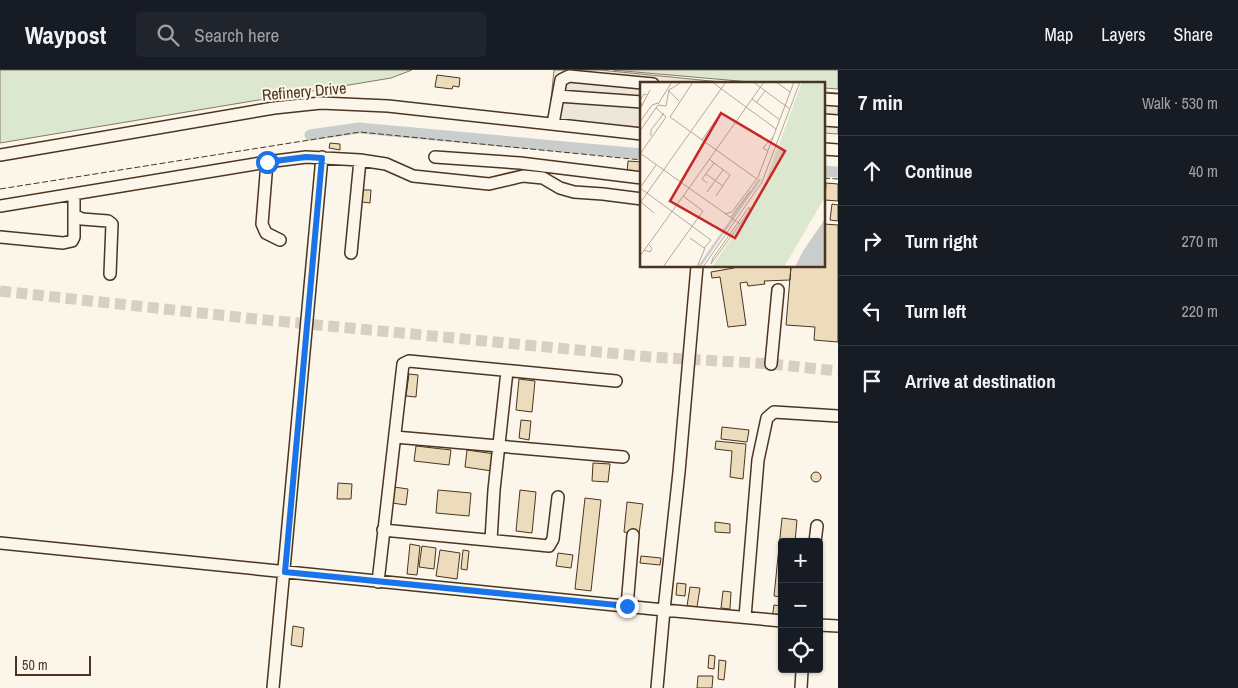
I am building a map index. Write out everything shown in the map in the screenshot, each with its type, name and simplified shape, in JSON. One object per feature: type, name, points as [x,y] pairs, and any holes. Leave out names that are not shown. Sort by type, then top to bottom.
[{"type":"street","points":[[554,124],[561,80],[569,76],[640,83]]},
{"type":"street","points":[[558,96],[640,102]]},
{"type":"street","name":"Refinery Drive","points":[[0,155],[274,108],[321,103],[388,106],[640,134]]},
{"type":"street","points":[[0,206],[306,157],[360,160],[386,164],[414,176],[489,184],[523,176],[543,178],[560,188],[574,192],[640,199]]},
{"type":"street","points":[[435,157],[520,164],[640,178]]},
{"type":"street","points":[[273,688],[322,158]]},
{"type":"street","points":[[351,253],[360,160]]},
{"type":"street","points":[[267,162],[262,224],[266,233],[280,240]]},
{"type":"street","points":[[0,237],[69,242],[74,239],[74,194]]},
{"type":"street","points":[[74,216],[82,219],[108,221],[112,224],[110,274]]},
{"type":"street","points":[[657,688],[679,472],[697,268]]},
{"type":"street","points":[[771,364],[778,290]]},
{"type":"street","points":[[378,582],[403,364],[406,361],[616,381]]},
{"type":"street","points":[[491,540],[506,371]]},
{"type":"street","points":[[745,618],[758,460],[767,418],[774,412],[838,416]]},
{"type":"street","points":[[395,437],[623,457]]},
{"type":"street","points":[[383,530],[544,546],[551,544],[553,539],[558,497]]},
{"type":"street","points":[[816,538],[817,526]]},
{"type":"street","points":[[627,606],[633,535]]},
{"type":"street","points":[[0,544],[778,621]]},
{"type":"street","points":[[823,625],[838,626]]},
{"type":"street","points":[[801,688],[802,673]]},
{"type":"green space","points":[[0,70],[412,70],[391,78],[0,143]]},
{"type":"green space","points":[[613,70],[838,70],[838,89],[826,88],[826,82],[750,82]]},
{"type":"shaded area","points":[[554,70],[600,70],[721,82],[640,82],[640,128],[549,119]]},
{"type":"shaded area","points":[[826,92],[838,93],[838,134],[826,133]]},
{"type":"building","points":[[437,75],[460,78],[459,87],[453,86],[452,89],[435,87]]},
{"type":"building","points":[[330,143],[340,144],[340,150],[329,148]]},
{"type":"building","points":[[628,161],[640,162],[640,173],[627,172]]},
{"type":"building","points":[[826,183],[838,184],[838,201],[826,200]]},
{"type":"building","points":[[363,190],[371,190],[370,203],[362,202]]},
{"type":"building","points":[[832,204],[838,205],[838,221],[830,220]]},
{"type":"building","points":[[826,224],[838,225],[838,342],[814,340],[815,327],[786,325],[791,268],[826,268]]},
{"type":"building","points":[[734,268],[791,268],[790,280],[764,281],[765,284],[748,286],[747,282],[740,283],[746,325],[728,327],[720,277],[712,278],[711,272]]},
{"type":"building","points":[[409,374],[418,375],[416,397],[406,396]]},
{"type":"building","points":[[519,379],[535,381],[532,412],[516,410]]},
{"type":"building","points":[[521,420],[531,421],[529,440],[519,438]]},
{"type":"building","points":[[722,427],[749,430],[747,442],[721,439]]},
{"type":"building","points":[[716,441],[746,444],[743,479],[730,477],[732,451],[715,449]]},
{"type":"building","points":[[416,446],[451,450],[449,465],[414,461]]},
{"type":"building","points":[[467,450],[495,454],[492,471],[465,467]]},
{"type":"building","points":[[593,463],[610,464],[608,482],[592,481]]},
{"type":"building","points":[[814,472],[818,472],[821,477],[820,481],[814,482],[811,479],[811,475]]},
{"type":"building","points":[[338,483],[352,484],[351,499],[337,499]]},
{"type":"building","points":[[394,487],[408,489],[406,505],[392,503]]},
{"type":"building","points":[[438,490],[471,493],[469,516],[436,513]]},
{"type":"building","points":[[520,490],[536,492],[532,533],[516,531]]},
{"type":"building","points":[[585,498],[601,500],[591,591],[575,589]]},
{"type":"building","points":[[627,502],[643,504],[639,534],[624,532]]},
{"type":"building","points":[[782,518],[797,520],[795,538],[780,538]]},
{"type":"building","points":[[715,522],[730,524],[730,533],[715,532]]},
{"type":"building","points":[[410,544],[420,546],[417,575],[407,574]]},
{"type":"building","points":[[422,546],[436,548],[434,569],[419,567]]},
{"type":"building","points":[[440,550],[460,553],[457,579],[436,576]]},
{"type":"building","points":[[463,550],[469,551],[467,570],[461,569]]},
{"type":"building","points":[[558,553],[573,555],[571,568],[556,566]]},
{"type":"building","points":[[641,556],[661,558],[660,565],[640,563]]},
{"type":"building","points":[[778,557],[778,596],[774,596]]},
{"type":"building","points":[[677,583],[686,584],[685,596],[676,595]]},
{"type":"building","points":[[690,587],[700,588],[697,607],[687,606]]},
{"type":"building","points":[[723,591],[731,592],[730,609],[721,608]]},
{"type":"building","points":[[774,605],[778,606],[778,620],[772,619]]},
{"type":"building","points":[[293,626],[304,628],[302,647],[291,645]]},
{"type":"building","points":[[709,655],[715,656],[714,669],[708,668]]},
{"type":"building","points":[[719,660],[726,661],[724,680],[718,679]]},
{"type":"building","points":[[698,676],[713,676],[712,688],[697,688]]},
{"type":"waterway","points":[[310,135],[359,128],[640,154]]},
{"type":"waterway","points":[[826,171],[838,172]]},
{"type":"tunnel","points":[[0,291],[256,319],[651,357],[771,364],[838,371]]},
{"type":"fence","points":[[0,189],[360,132],[640,160]]},
{"type":"fence","points":[[826,178],[838,179]]},
{"type":"route","points":[[267,162],[306,157],[322,158],[285,572],[627,606]]}]
